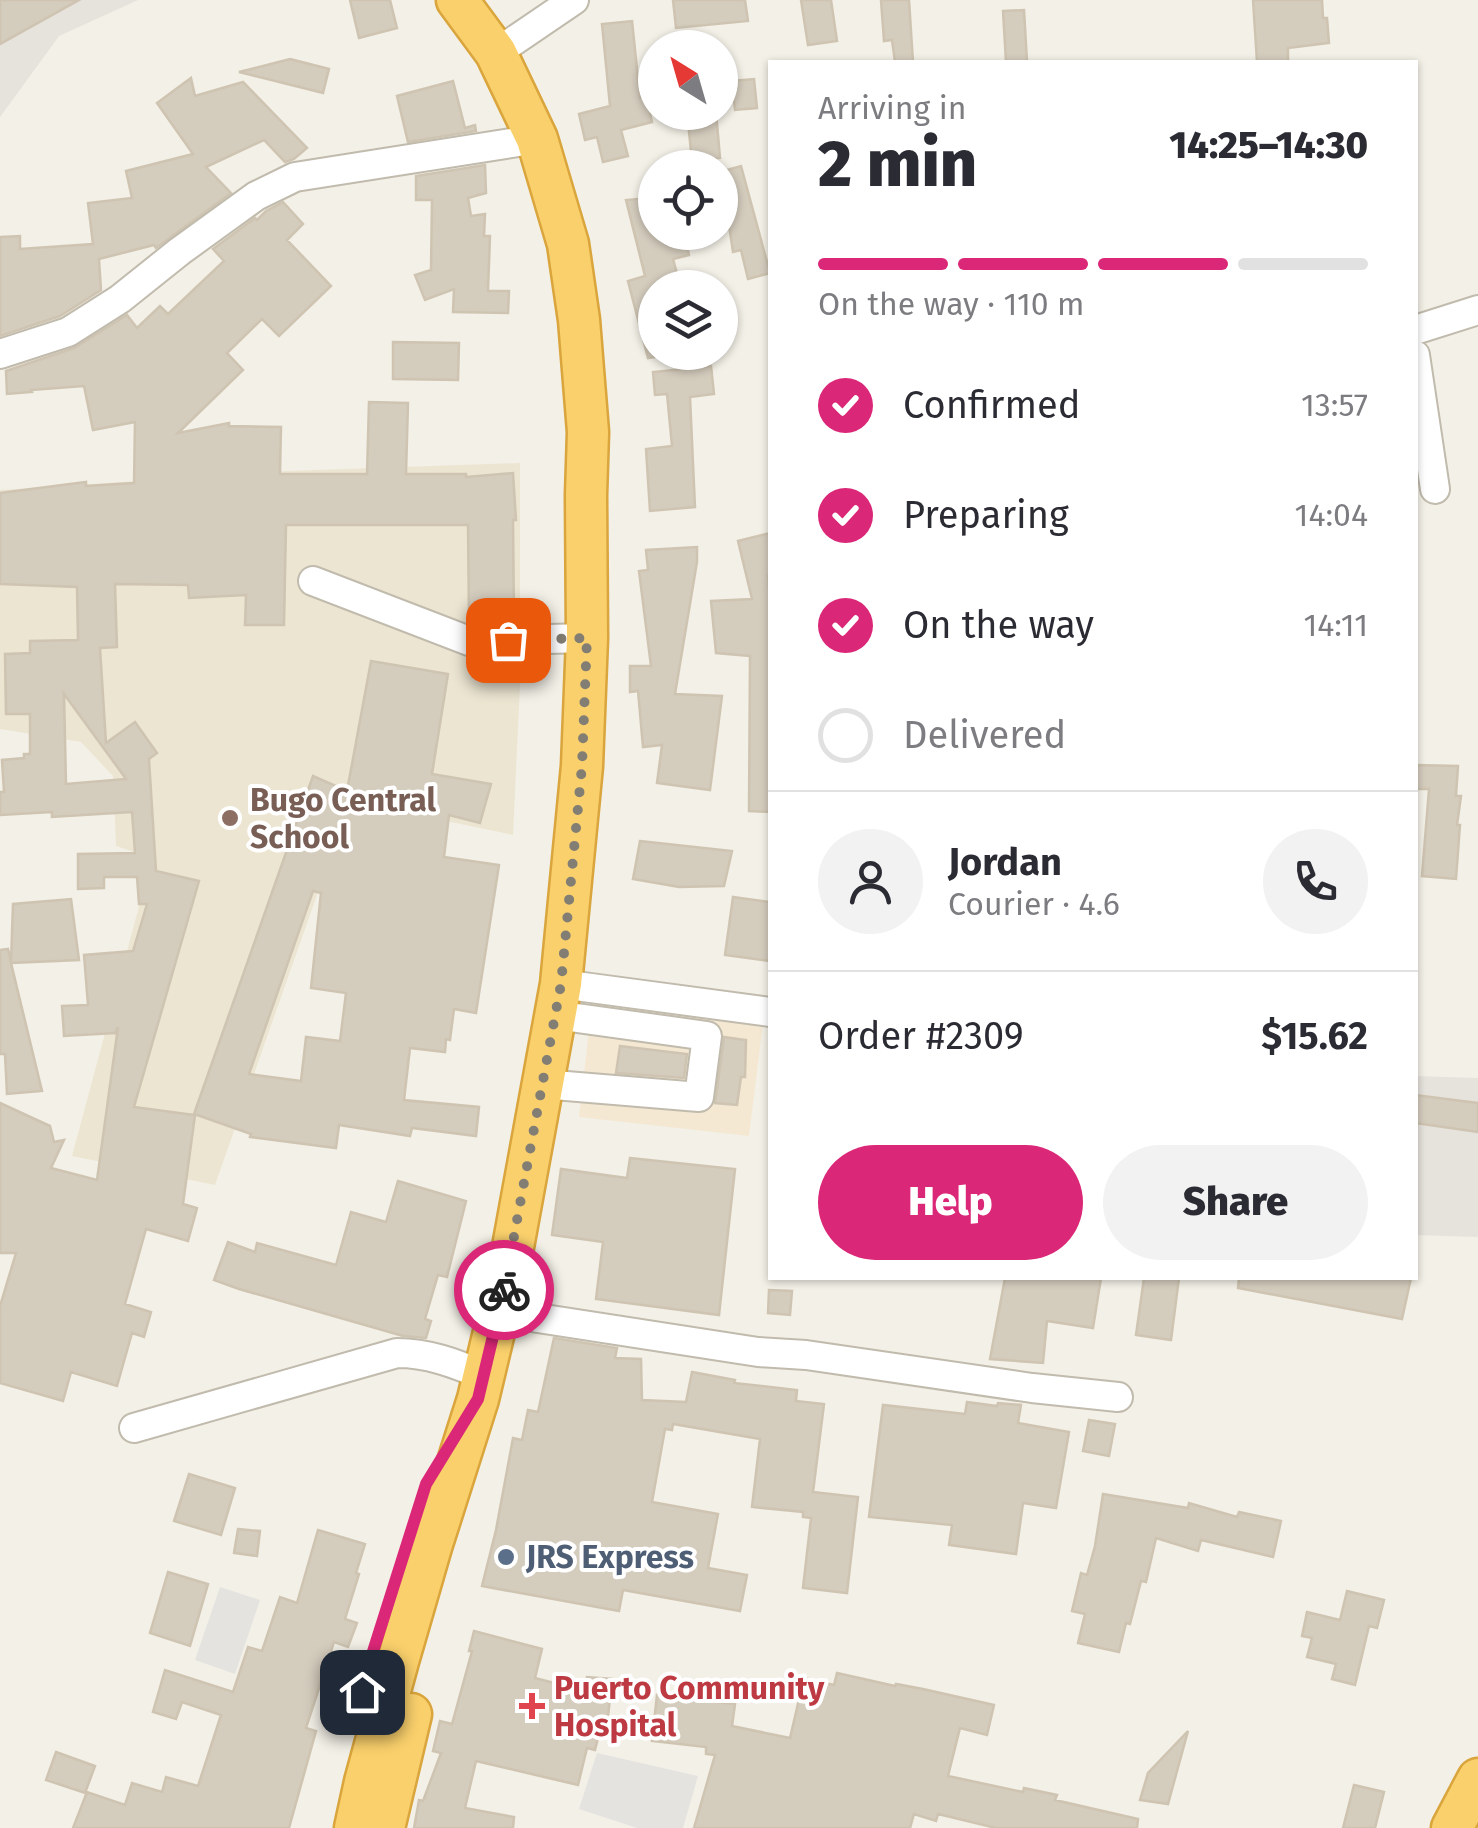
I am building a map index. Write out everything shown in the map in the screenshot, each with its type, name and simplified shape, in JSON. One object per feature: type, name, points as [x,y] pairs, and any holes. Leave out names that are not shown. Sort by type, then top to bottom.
[{"type":"highway","points":[[355,1828],[364,1782],[430,1547],[481,1387],[509,1269],[558,1000],[582,766],[588,432],[568,244],[536,140],[496,53],[457,0]]},
{"type":"highway","points":[[330,1828],[370,1661],[426,1484],[481,1387]]},
{"type":"highway","points":[[384,1828],[427,1653],[476,1483],[481,1387]]},
{"type":"highway","points":[[1452,1828],[1478,1779]]},
{"type":"street","points":[[496,53],[574,0]]},
{"type":"street","points":[[0,354],[68,332],[256,196],[295,177],[536,140]]},
{"type":"street","points":[[1418,329],[1478,310]]},
{"type":"street","points":[[1418,375],[1435,490]]},
{"type":"street","points":[[313,581],[469,640],[587,638]]},
{"type":"street","points":[[558,1000],[768,1012]]},
{"type":"street","points":[[542,1084],[699,1097],[707,1036],[558,1000]]},
{"type":"street","points":[[498,1312],[758,1352],[806,1355],[1118,1398]]},
{"type":"street","points":[[134,1428],[397,1353],[446,1360],[481,1387]]},
{"type":"shaded area","points":[[0,0],[138,0],[59,36],[0,117]]},
{"type":"shaded area","name":"Bugo Central School","points":[[520,463],[520,685],[513,835],[350,801],[215,1185],[72,1156],[152,858],[116,846],[113,776],[81,742],[0,729],[0,490],[286,471]]},
{"type":"shaded area","points":[[592,1004],[763,1023],[749,1136],[579,1117]]},
{"type":"shaded area","points":[[1418,1076],[1478,1078],[1478,1237],[1418,1235]]},
{"type":"shaded area","points":[[220,1587],[260,1600],[235,1674],[195,1660]]},
{"type":"shaded area","points":[[597,1753],[698,1776],[683,1828],[637,1828],[579,1809]]},
{"type":"building","points":[[0,0],[79,0],[0,44]]},
{"type":"building","points":[[350,0],[390,0],[397,28],[359,38]]},
{"type":"building","points":[[673,0],[745,0],[748,21],[676,28]]},
{"type":"building","points":[[801,0],[831,0],[837,41],[808,45]]},
{"type":"building","points":[[881,0],[909,0],[913,60],[895,60],[892,40],[884,41]]},
{"type":"building","points":[[1253,0],[1322,0],[1329,43],[1288,48],[1288,60],[1257,60]]},
{"type":"building","points":[[1024,10],[1027,60],[1006,60],[1003,11]]},
{"type":"building","points":[[632,21],[638,79],[638,126],[621,130],[628,156],[603,162],[597,137],[585,140],[579,114],[610,106],[602,24]]},
{"type":"building","points":[[290,59],[329,69],[323,93],[239,72]]},
{"type":"building","points":[[191,78],[195,96],[243,82],[307,148],[285,162],[264,140],[206,167],[231,193],[156,248],[154,245],[99,259],[101,290],[60,316],[0,336],[0,237],[20,236],[20,249],[93,244],[88,203],[132,198],[126,171],[193,154],[157,103]]},
{"type":"building","points":[[754,79],[757,108],[738,110],[738,80]]},
{"type":"building","points":[[453,81],[465,128],[475,125],[476,131],[408,142],[397,96]]},
{"type":"building","points":[[689,130],[718,130],[719,150],[691,150]]},
{"type":"building","points":[[485,165],[486,193],[468,198],[471,216],[485,214],[484,236],[490,236],[488,291],[509,291],[508,313],[453,312],[454,289],[425,300],[415,275],[431,270],[432,200],[416,200],[416,176]]},
{"type":"building","points":[[741,166],[768,274],[748,279],[741,250],[733,252],[738,250]]},
{"type":"building","points":[[638,199],[638,248],[626,200]]},
{"type":"building","points":[[283,202],[303,224],[287,240],[331,286],[279,336],[262,319],[227,353],[243,370],[178,433],[229,423],[281,427],[280,474],[367,474],[369,402],[408,403],[406,474],[466,477],[513,473],[514,619],[469,620],[468,525],[286,525],[284,625],[245,625],[246,595],[189,598],[188,585],[115,584],[117,647],[100,648],[106,743],[135,722],[157,753],[149,759],[156,871],[199,881],[134,1107],[195,1115],[183,1204],[197,1208],[188,1241],[146,1229],[125,1304],[151,1312],[144,1337],[132,1333],[117,1386],[71,1372],[63,1401],[0,1383],[0,1306],[16,1253],[0,1253],[0,1103],[50,1126],[54,1142],[64,1140],[51,1168],[97,1180],[118,1027],[115,1033],[64,1036],[62,1006],[88,1005],[84,955],[133,951],[147,904],[139,904],[137,877],[104,877],[104,888],[78,889],[78,854],[135,853],[132,812],[52,817],[52,812],[0,815],[0,792],[4,792],[2,760],[30,754],[30,714],[6,714],[5,654],[30,653],[30,641],[78,640],[77,587],[0,584],[0,493],[86,482],[86,486],[134,483],[135,422],[93,430],[84,386],[7,394],[6,371],[74,348],[127,315],[137,328],[160,306],[168,314],[224,261],[213,249]],"holes":[[[64,694],[126,779],[66,784]]]},
{"type":"building","points":[[638,250],[688,250],[689,255],[673,259],[676,270],[644,270]]},
{"type":"building","points":[[638,278],[638,320],[628,281]]},
{"type":"building","points":[[393,342],[459,343],[458,380],[393,379]]},
{"type":"building","points":[[711,370],[714,394],[690,397],[695,507],[650,511],[646,449],[672,446],[667,394],[655,395],[653,372]]},
{"type":"building","points":[[768,534],[768,812],[749,811],[750,656],[716,653],[711,601],[752,599],[738,541]]},
{"type":"building","points":[[697,547],[675,694],[722,696],[710,790],[657,783],[662,745],[643,747],[638,691],[630,692],[630,666],[651,666],[639,571],[648,570],[646,550]]},
{"type":"building","points":[[371,661],[448,674],[432,774],[491,784],[480,823],[449,815],[444,857],[499,865],[476,1013],[454,1009],[445,1052],[410,1048],[404,1100],[479,1107],[476,1136],[412,1128],[410,1136],[339,1125],[336,1148],[250,1137],[251,1134],[194,1114],[313,776],[347,791]],"holes":[[[313,891],[321,893],[311,988],[346,993],[340,1041],[306,1037],[301,1081],[249,1074]]]},
{"type":"building","points":[[1418,765],[1458,766],[1456,796],[1461,796],[1456,879],[1422,876],[1429,789],[1418,789]]},
{"type":"building","points":[[640,841],[732,851],[724,886],[679,887],[633,879]]},
{"type":"building","points":[[733,897],[768,902],[768,961],[725,955]]},
{"type":"building","points":[[71,899],[79,960],[11,963],[42,1091],[7,1094],[5,1054],[0,1054],[0,950],[8,949],[11,962],[13,904]]},
{"type":"building","points":[[724,1037],[746,1040],[745,1077],[741,1077],[737,1105],[715,1103]]},
{"type":"building","points":[[620,1046],[687,1054],[684,1078],[616,1073]]},
{"type":"building","points":[[1418,1095],[1478,1103],[1478,1132],[1418,1123]]},
{"type":"building","points":[[630,1158],[735,1169],[719,1315],[596,1299],[603,1242],[552,1235],[561,1169],[627,1178]]},
{"type":"building","points":[[398,1181],[466,1201],[447,1277],[438,1275],[425,1319],[431,1321],[426,1338],[403,1336],[214,1280],[228,1242],[255,1252],[257,1243],[336,1265],[351,1212],[386,1222]]},
{"type":"building","points":[[1005,1280],[1101,1280],[1093,1328],[1047,1321],[1043,1363],[990,1359]]},
{"type":"building","points":[[1144,1280],[1179,1280],[1171,1340],[1136,1335]]},
{"type":"building","points":[[1239,1280],[1411,1280],[1402,1319],[1238,1288]]},
{"type":"building","points":[[769,1290],[792,1291],[790,1315],[768,1313]]},
{"type":"building","points":[[554,1338],[617,1348],[615,1358],[641,1359],[642,1400],[686,1402],[692,1372],[735,1380],[734,1383],[797,1390],[796,1401],[824,1404],[813,1492],[858,1497],[847,1593],[803,1588],[811,1518],[803,1517],[803,1512],[752,1507],[760,1439],[673,1424],[672,1430],[665,1429],[652,1502],[718,1514],[708,1568],[747,1575],[740,1611],[623,1590],[619,1611],[482,1586],[513,1438],[522,1440],[528,1410],[538,1412]]},
{"type":"building","points":[[967,1402],[1021,1405],[1018,1423],[1069,1432],[1056,1508],[1023,1503],[1016,1554],[949,1545],[952,1525],[869,1517],[883,1405],[965,1414]]},
{"type":"building","points":[[1089,1420],[1115,1424],[1109,1456],[1083,1451]]},
{"type":"building","points":[[189,1474],[235,1488],[221,1535],[174,1521]]},
{"type":"building","points":[[1103,1494],[1188,1508],[1189,1503],[1237,1517],[1239,1512],[1281,1521],[1273,1557],[1201,1540],[1198,1551],[1156,1538],[1146,1582],[1141,1581],[1119,1652],[1078,1643],[1085,1614],[1072,1611],[1081,1573],[1087,1575],[1095,1546]]},
{"type":"building","points":[[238,1529],[260,1531],[257,1556],[234,1553]]},
{"type":"building","points":[[318,1530],[365,1544],[345,1619],[357,1623],[348,1647],[334,1642],[306,1728],[316,1731],[289,1828],[73,1828],[87,1792],[125,1805],[132,1783],[162,1792],[166,1777],[198,1786],[221,1715],[182,1702],[176,1719],[153,1712],[165,1670],[233,1692],[248,1647],[262,1651],[280,1597],[297,1603]]},
{"type":"building","points":[[168,1572],[208,1584],[190,1646],[150,1633]]},
{"type":"building","points":[[1347,1591],[1384,1600],[1377,1628],[1369,1626],[1355,1685],[1332,1679],[1336,1664],[1307,1657],[1312,1638],[1302,1636],[1307,1612],[1340,1620]]},
{"type":"building","points":[[474,1631],[542,1649],[535,1678],[585,1691],[587,1677],[612,1679],[606,1736],[599,1734],[595,1750],[587,1748],[578,1785],[476,1761],[465,1808],[514,1817],[513,1828],[414,1828],[419,1800],[423,1801],[441,1753],[433,1751],[440,1721],[452,1724]]},
{"type":"building","points":[[837,1673],[994,1705],[987,1735],[960,1728],[948,1776],[1057,1795],[1055,1800],[1138,1819],[1137,1828],[996,1828],[938,1814],[936,1821],[914,1814],[910,1828],[694,1828],[715,1755],[706,1754],[706,1747],[652,1741],[657,1695],[735,1704],[732,1726],[790,1738],[804,1678],[834,1685]]},
{"type":"building","points":[[1188,1731],[1168,1804],[1140,1800],[1148,1773]]},
{"type":"building","points":[[56,1752],[95,1766],[85,1793],[46,1780]]},
{"type":"building","points":[[1354,1785],[1384,1792],[1375,1828],[1343,1828]]},
{"type":"way so far","points":[[504,1290],[561,984],[582,766],[587,638],[508,640]]},
{"type":"place","name":"Bugo Central School","points":[[230,818]]},
{"type":"place","name":"JRS Express","points":[[506,1557]]},
{"type":"place","name":"Puerto Community Hospital","points":[[532,1706]]},
{"type":"route","points":[[362,1692],[426,1484],[478,1399],[504,1290]]}]
